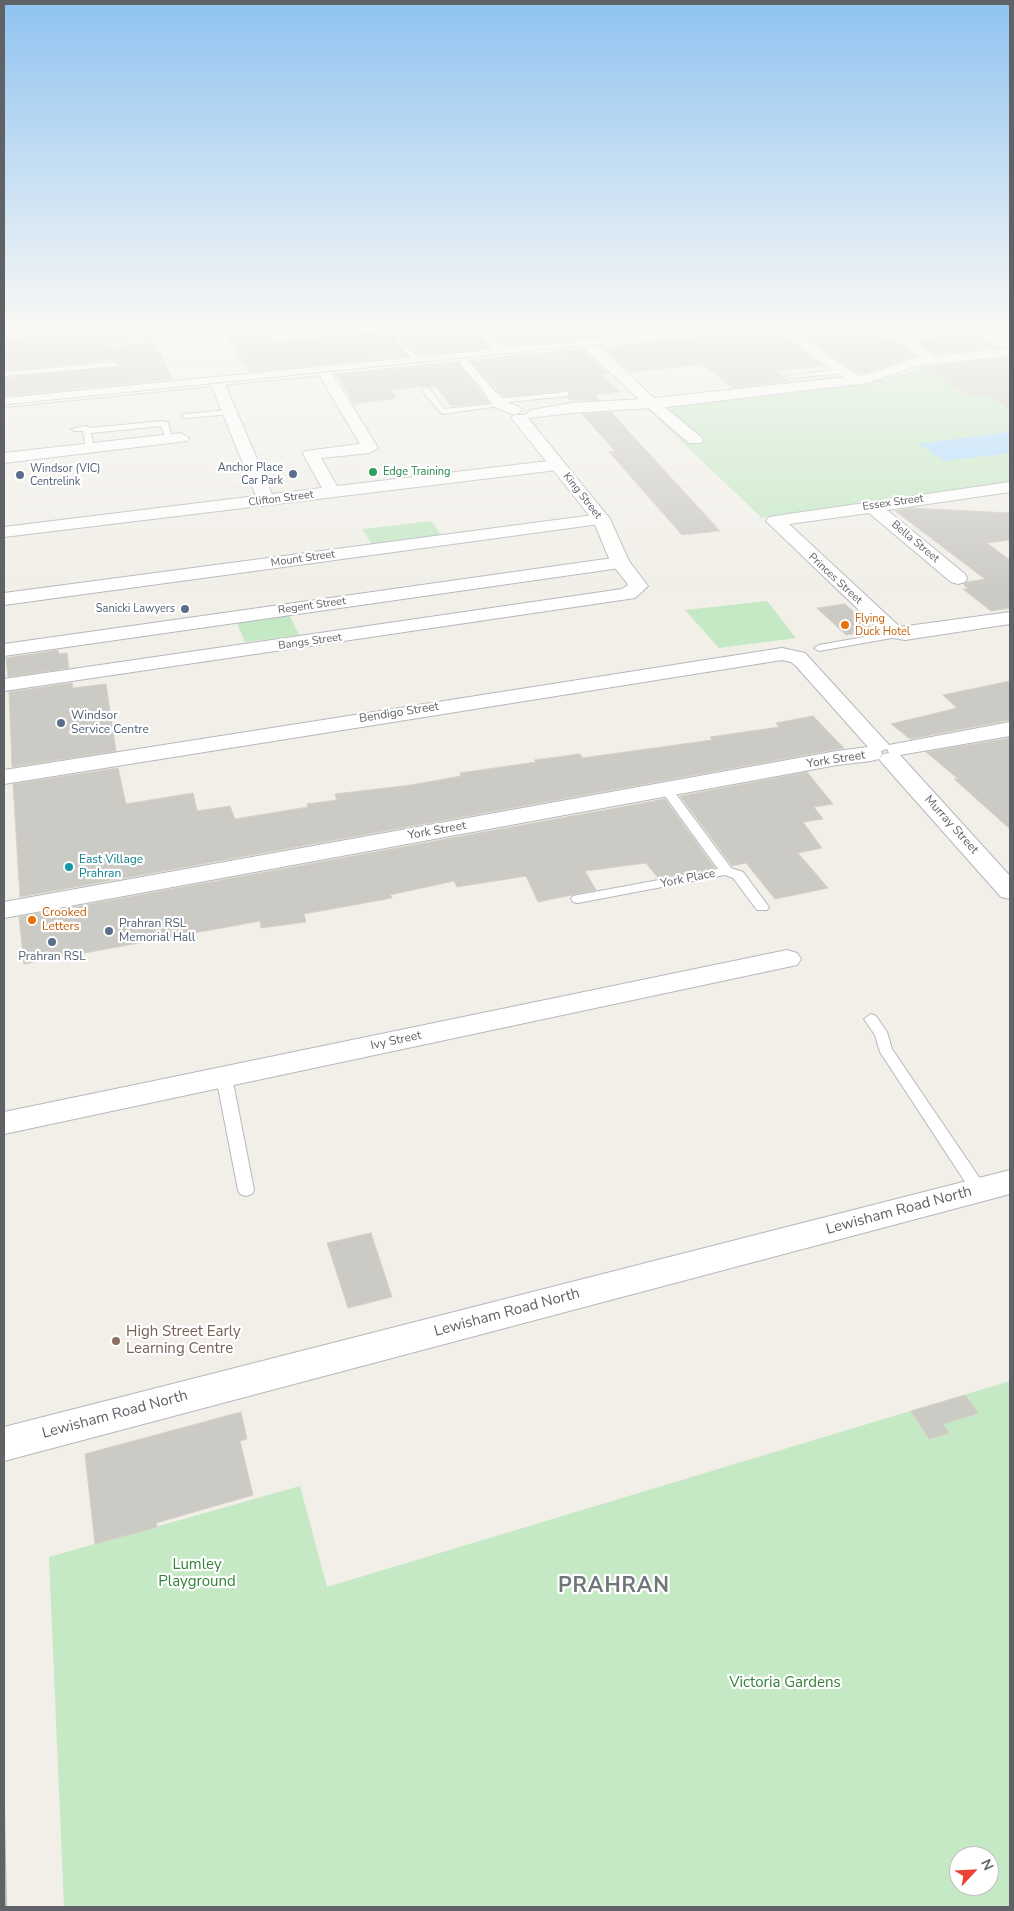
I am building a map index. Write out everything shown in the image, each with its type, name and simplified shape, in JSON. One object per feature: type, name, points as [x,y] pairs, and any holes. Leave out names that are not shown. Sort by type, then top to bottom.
[{"type":"street","points":[[232,416],[266,501]]},
{"type":"street","points":[[332,492],[311,454],[370,448],[351,416]]},
{"type":"street","name":"King Street","points":[[518,416],[601,519],[620,563],[636,581],[638,586],[628,594],[616,597]]},
{"type":"street","points":[[667,416],[695,440]]},
{"type":"street","points":[[4,458],[175,439]]},
{"type":"street","name":"Clifton Street","points":[[4,532],[558,465]]},
{"type":"street","name":"Essex Street","points":[[776,520],[1010,487]]},
{"type":"street","name":"Bella Street","points":[[872,506],[958,578]]},
{"type":"street","name":"Mount Street","points":[[4,599],[601,519]]},
{"type":"street","name":"Princes Street","points":[[776,520],[776,524],[888,629],[899,634]]},
{"type":"street","name":"Regent Street","points":[[4,650],[620,563]]},
{"type":"street","name":"Bangs Street","points":[[4,686],[616,597]]},
{"type":"street","points":[[899,634],[1010,618]]},
{"type":"street","name":"Bendigo Street","points":[[4,776],[746,658],[782,654],[794,656]]},
{"type":"street","name":"Murray Street","points":[[794,656],[803,662],[1010,891]]},
{"type":"street","name":"York Street","points":[[4,910],[837,758],[885,752],[1010,729]]},
{"type":"street","name":"Ivy Street","points":[[4,1123],[787,959]]},
{"type":"street","name":"Lewisham Road North","points":[[4,1444],[995,1186]]},
{"type":"lane","points":[[75,429],[86,428],[87,431],[164,423],[175,439]]},
{"type":"lane","points":[[87,431],[90,448]]},
{"type":"lane","points":[[819,648],[899,634]]},
{"type":"lane","name":"York Place","points":[[578,899],[726,871],[666,789]]},
{"type":"lane","points":[[726,871],[738,875],[762,907]]},
{"type":"lane","points":[[871,1019],[882,1034],[885,1049],[995,1186]]},
{"type":"lane","points":[[224,1077],[246,1190]]},
{"type":"green space","points":[[655,416],[1010,416],[1010,485],[762,518]]},
{"type":"green space","points":[[431,521],[442,536],[372,545],[362,529]]},
{"type":"green space","points":[[767,601],[796,638],[719,648],[685,610]]},
{"type":"green space","points":[[289,614],[299,635],[245,642],[236,621]]},
{"type":"green space","name":"Victoria Gardens","points":[[1010,1381],[1010,1907],[64,1907],[49,1557],[300,1486],[327,1587]]},
{"type":"water","points":[[1010,432],[1010,453],[944,461],[918,444]]},
{"type":"building","points":[[584,416],[615,416],[720,531],[682,535],[609,452],[615,451]]},
{"type":"building","points":[[912,508],[1010,513],[1010,540],[987,543],[1010,560],[1010,608],[991,611],[963,589],[968,589],[963,584],[967,582],[985,579],[895,511]]},
{"type":"building","points":[[845,604],[875,631],[846,635],[817,608]]},
{"type":"building","points":[[58,650],[59,654],[67,653],[69,668],[8,677],[6,658]]},
{"type":"building","points":[[1010,681],[1010,720],[910,739],[891,724],[957,708],[943,695]]},
{"type":"building","name":"Windsor Service Centre","points":[[72,683],[73,688],[106,684],[116,751],[12,767],[9,692]]},
{"type":"building","points":[[813,716],[844,748],[20,897],[13,784],[118,768],[126,804],[193,793],[197,811],[230,806],[235,819],[308,807],[307,804],[337,800],[335,794],[411,785],[461,776],[460,773],[536,762],[534,760],[580,754],[582,758],[712,740],[710,737],[779,727],[776,723]]},
{"type":"building","points":[[1010,738],[1010,829],[954,779],[958,779],[926,752]]},
{"type":"building","points":[[807,772],[833,804],[814,807],[823,819],[803,822],[822,848],[798,853],[828,888],[775,899],[746,863],[732,866],[680,796]]},
{"type":"building","points":[[665,799],[715,868],[658,878],[646,863],[585,871],[596,890],[538,902],[526,876],[457,887],[454,881],[390,895],[392,898],[304,914],[306,922],[261,928],[260,921],[24,964],[19,917]]},
{"type":"building","points":[[371,1233],[392,1297],[348,1308],[327,1243]]},
{"type":"building","points":[[965,1395],[978,1413],[943,1424],[949,1433],[929,1439],[911,1411]]},
{"type":"building","points":[[241,1412],[247,1439],[240,1441],[253,1495],[156,1523],[157,1527],[95,1544],[85,1454]]},
{"type":"tram line","points":[[4,1812],[6,1907]]},
{"type":"place","name":"Edge Training","points":[[373,472]]},
{"type":"place","name":"Anchor Place Car Park","points":[[293,474]]},
{"type":"place","name":"Windsor (VIC) Centrelink","points":[[20,475]]},
{"type":"place","name":"Sanicki Lawyers","points":[[185,609]]},
{"type":"place","name":"Flying Duck Hotel","points":[[845,625]]},
{"type":"place","name":"Windsor Service Centre","points":[[61,723]]},
{"type":"place","name":"East Village Prahran","points":[[69,867]]},
{"type":"place","name":"Crooked Letters","points":[[32,920]]},
{"type":"place","name":"Prahran RSL Memorial Hall","points":[[109,931]]},
{"type":"place","name":"Prahran RSL","points":[[52,942]]},
{"type":"place","name":"High Street Early Learning Centre","points":[[116,1341]]},
{"type":"district","name":"PRAHRAN","points":[[614,1587]]},
{"type":"park label","name":"Lumley Playground","points":[[197,1574]]}]
